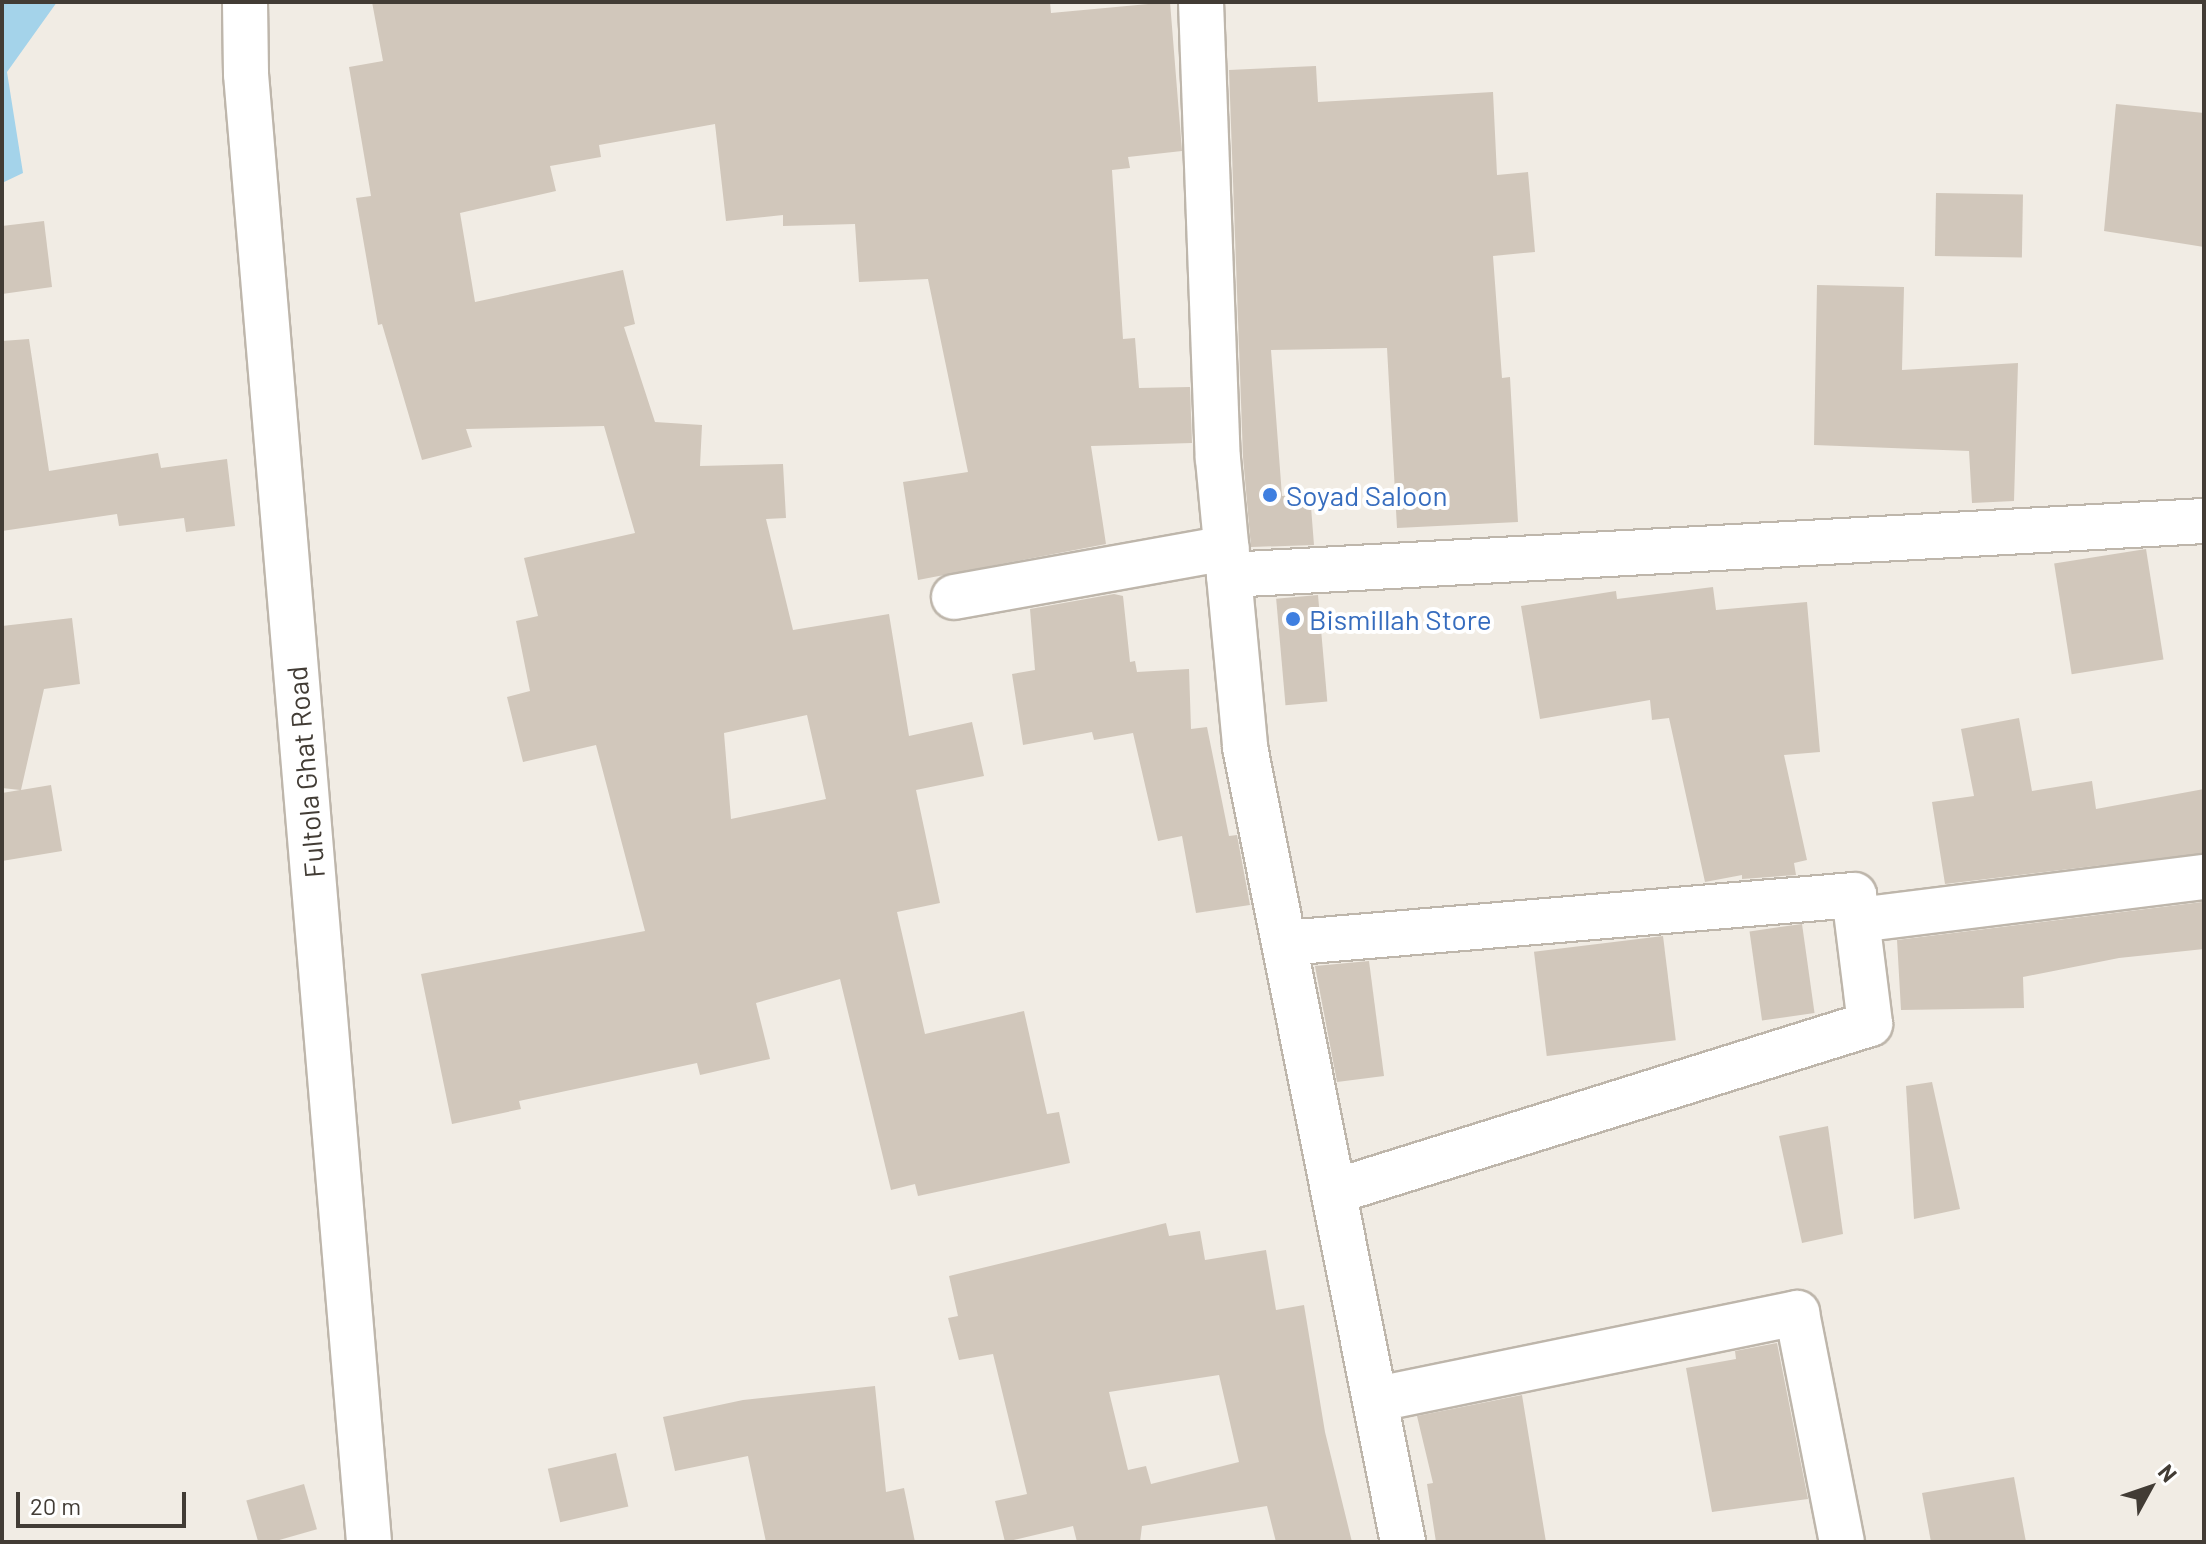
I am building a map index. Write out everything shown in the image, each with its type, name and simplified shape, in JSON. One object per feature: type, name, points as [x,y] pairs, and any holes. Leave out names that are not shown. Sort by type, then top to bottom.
[{"type":"street","name":"Fultola Ghat Road","points":[[245,2],[246,74],[369,1542]]},
{"type":"street","points":[[1201,2],[1218,459],[1245,747],[1378,1399],[1403,1542]]},
{"type":"street","points":[[954,597],[1228,562],[2204,521]]},
{"type":"street","points":[[1858,920],[2204,877]]},
{"type":"street","points":[[1285,943],[1854,895],[1870,1024],[1336,1191]]},
{"type":"street","points":[[1378,1399],[1797,1313],[1842,1542]]},
{"type":"water","points":[[2,2],[57,2],[7,72],[23,173],[2,183]]},
{"type":"building","points":[[372,2],[1050,2],[1051,13],[1170,2],[1182,151],[1128,157],[1130,168],[1112,170],[1123,339],[1135,338],[1139,388],[1190,387],[1192,443],[1091,446],[1106,544],[918,580],[903,482],[968,472],[928,279],[859,282],[855,224],[783,226],[783,215],[726,221],[715,124],[599,145],[601,157],[550,166],[556,191],[460,213],[475,302],[623,270],[635,324],[624,327],[655,422],[702,425],[700,466],[783,464],[786,518],[766,519],[793,630],[889,614],[909,736],[972,722],[984,776],[916,790],[940,903],[897,912],[925,1034],[1024,1011],[1047,1114],[1059,1112],[1070,1163],[918,1196],[915,1184],[891,1190],[840,979],[756,1003],[770,1059],[700,1075],[697,1063],[519,1101],[521,1109],[452,1124],[421,974],[645,931],[596,745],[523,762],[507,697],[530,691],[516,621],[538,616],[524,558],[635,533],[604,426],[466,429],[472,447],[422,460],[382,324],[378,325],[356,198],[371,196],[349,67],[383,61]],"holes":[[[807,715],[826,799],[731,819],[724,733]]]},
{"type":"building","points":[[1316,66],[1318,102],[1493,92],[1497,175],[1528,172],[1535,252],[1493,256],[1502,378],[1510,377],[1518,522],[1397,528],[1387,348],[1271,350],[1282,496],[1310,494],[1314,545],[1251,547],[1243,457],[1229,70]]},
{"type":"building","points":[[2116,104],[2204,113],[2204,247],[2104,231]]},
{"type":"building","points":[[1936,193],[2023,195],[2022,258],[1935,256]]},
{"type":"building","points":[[44,221],[52,287],[2,294],[2,226]]},
{"type":"building","points":[[1817,285],[1904,287],[1902,370],[2018,363],[2014,501],[1972,503],[1969,451],[1814,445]]},
{"type":"building","points":[[29,339],[49,471],[158,453],[161,468],[227,459],[235,526],[186,532],[184,518],[119,526],[117,514],[2,531],[2,341]]},
{"type":"building","points":[[2146,549],[2164,660],[2072,674],[2054,564]]},
{"type":"building","points":[[1713,587],[1716,610],[1807,602],[1820,752],[1784,755],[1807,860],[1794,863],[1796,875],[1742,879],[1742,875],[1705,882],[1669,718],[1652,720],[1650,700],[1540,719],[1521,606],[1616,591],[1617,599]]},
{"type":"building","points":[[1114,594],[1123,596],[1130,662],[1135,661],[1137,672],[1189,669],[1191,729],[1207,727],[1229,836],[1237,835],[1250,905],[1196,913],[1182,836],[1158,841],[1133,733],[1094,740],[1092,732],[1023,745],[1012,674],[1035,670],[1030,609]]},
{"type":"building","points":[[1318,595],[1327,702],[1285,705],[1276,599]]},
{"type":"building","points":[[72,618],[80,684],[44,689],[21,790],[51,785],[62,851],[2,861],[2,793],[20,790],[2,788],[2,626]]},
{"type":"building","points":[[2019,718],[2032,791],[2092,781],[2096,809],[2204,789],[2204,853],[1945,884],[1932,802],[1974,796],[1961,729]]},
{"type":"building","points":[[2202,902],[2204,949],[2119,958],[2023,977],[2024,1008],[1901,1010],[1897,940]]},
{"type":"building","points":[[1802,924],[1815,1013],[1762,1021],[1750,931]]},
{"type":"building","points":[[1663,936],[1676,1040],[1547,1056],[1534,952]]},
{"type":"building","points":[[1369,961],[1384,1076],[1337,1082],[1315,966]]},
{"type":"building","points":[[1932,1082],[1960,1209],[1914,1219],[1906,1086]]},
{"type":"building","points":[[1828,1126],[1843,1234],[1802,1243],[1779,1136]]},
{"type":"building","points":[[1166,1223],[1169,1236],[1200,1231],[1205,1260],[1266,1250],[1276,1310],[1304,1305],[1325,1432],[1352,1542],[1276,1542],[1267,1506],[1142,1526],[1140,1542],[1077,1542],[1073,1526],[1005,1542],[995,1501],[1027,1494],[993,1354],[959,1360],[948,1318],[958,1316],[949,1276]],"holes":[[[1219,1375],[1239,1462],[1151,1484],[1146,1466],[1128,1470],[1109,1392]]]},
{"type":"building","points":[[1777,1343],[1808,1499],[1712,1512],[1686,1368],[1736,1359],[1735,1351]]},
{"type":"building","points":[[875,1386],[886,1492],[904,1488],[915,1542],[766,1542],[748,1456],[675,1471],[663,1417],[743,1400]]},
{"type":"building","points":[[1522,1395],[1546,1542],[1436,1542],[1427,1484],[1433,1483],[1417,1416]]},
{"type":"building","points":[[616,1453],[628,1507],[560,1522],[548,1469]]},
{"type":"building","points":[[2014,1477],[2026,1542],[1931,1542],[1922,1493]]},
{"type":"building","points":[[304,1484],[317,1529],[272,1542],[258,1542],[246,1501]]},
{"type":"place","name":"Soyad Saloon","points":[[1270,495]]},
{"type":"place","name":"Bismillah Store","points":[[1293,619]]}]
